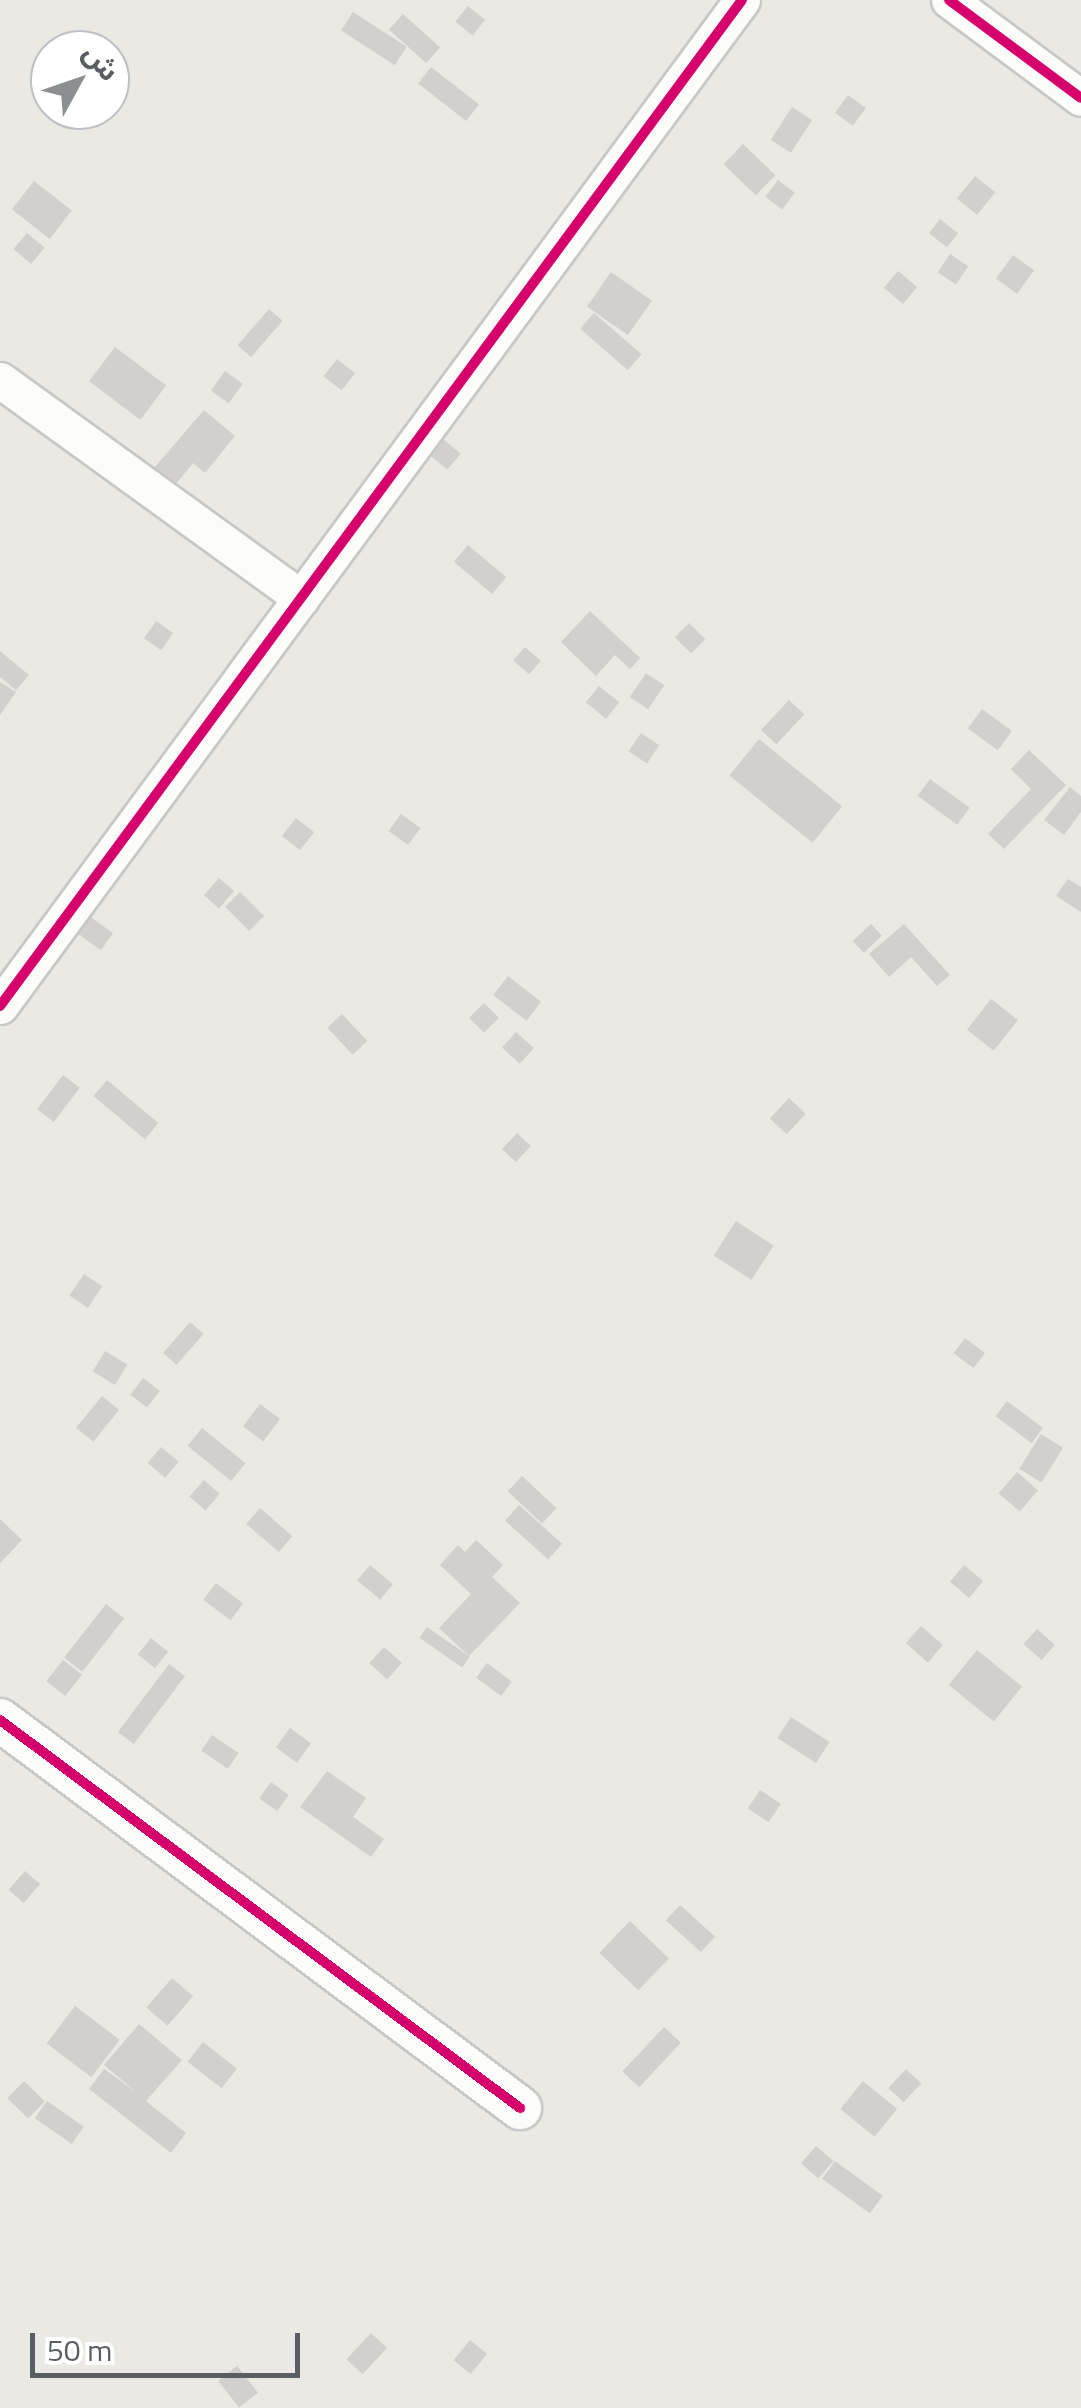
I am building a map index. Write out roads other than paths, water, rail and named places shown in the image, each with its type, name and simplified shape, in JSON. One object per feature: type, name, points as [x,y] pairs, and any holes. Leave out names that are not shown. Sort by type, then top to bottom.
[{"type":"street","points":[[0,1006],[742,0]]},
{"type":"street","points":[[948,0],[1081,98]]},
{"type":"street","points":[[0,380],[300,598]]},
{"type":"street","points":[[0,1720],[520,2108]]}]
